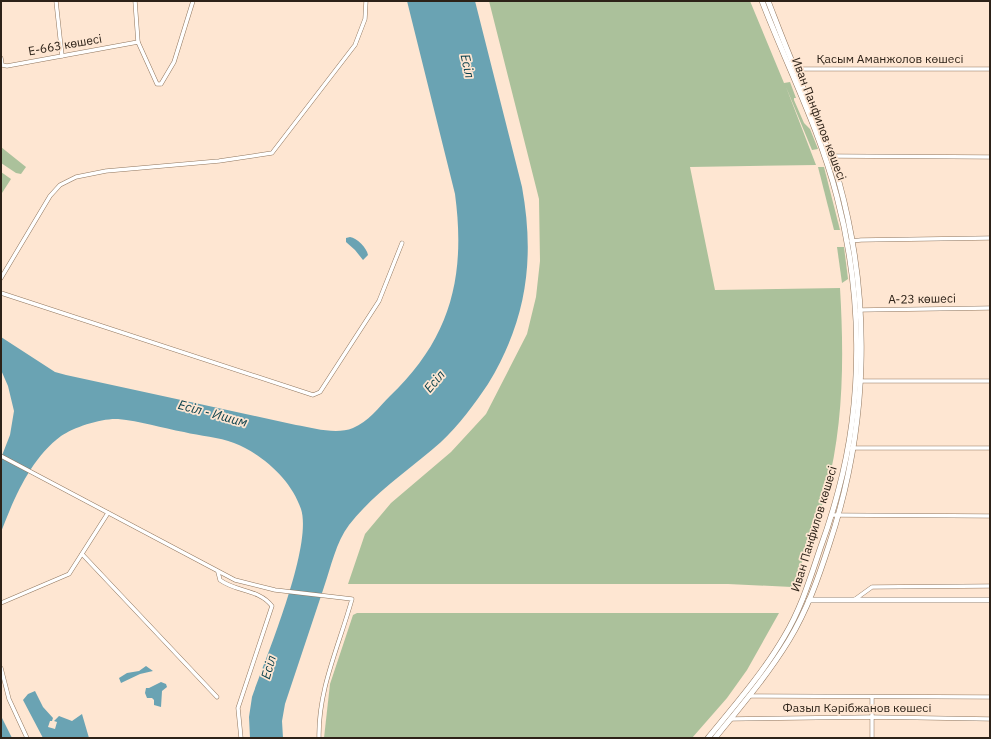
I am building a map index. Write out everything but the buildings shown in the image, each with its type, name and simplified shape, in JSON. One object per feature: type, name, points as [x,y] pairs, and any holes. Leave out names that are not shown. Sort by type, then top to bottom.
[{"type":"street","points":[[56,1],[62,56]]},
{"type":"street","points":[[135,1],[138,42],[150,72],[157,84],[161,84],[174,62],[193,1]]},
{"type":"street","points":[[1,278],[50,196],[60,185],[76,177],[106,171],[219,161],[272,153],[355,45],[365,19],[366,1]]},
{"type":"street","name":"Иван Панфилов көшесі","points":[[708,738],[748,695],[790,639],[810,600],[840,515],[854,448],[858,381],[858,310],[850,242],[831,156],[762,1]]},
{"type":"street","name":"Иван Панфилов көшесі","points":[[768,1],[792,70],[825,156],[850,242]]},
{"type":"street","name":"Е-663 көшесі","points":[[1,58],[2,65],[7,66],[138,42]]},
{"type":"street","name":"Қасым Аманжолов көшесі","points":[[792,70],[990,69]]},
{"type":"street","points":[[831,156],[990,158]]},
{"type":"street","points":[[850,242],[990,238]]},
{"type":"street","points":[[1,293],[313,395],[320,392],[379,301],[402,243]]},
{"type":"street","name":"А-23 көшесі","points":[[858,310],[990,308]]},
{"type":"street","points":[[858,381],[990,381]]},
{"type":"street","name":"Иван Панфилов көшесі","points":[[748,695],[785,636],[803,600],[832,515],[848,448],[858,381]]},
{"type":"street","points":[[848,448],[990,448]]},
{"type":"street","points":[[1,456],[218,572],[236,580],[275,590],[352,599],[328,673],[322,700],[319,738]]},
{"type":"street","points":[[1,603],[69,574],[108,513]]},
{"type":"street","points":[[832,515],[990,516]]},
{"type":"street","points":[[82,554],[217,697]]},
{"type":"street","points":[[218,572],[220,580],[227,585],[258,594],[267,600],[272,606],[238,708],[241,738]]},
{"type":"street","points":[[854,600],[872,587],[990,586]]},
{"type":"street","points":[[803,600],[990,600]]},
{"type":"street","points":[[1,668],[9,699],[27,738]]},
{"type":"street","points":[[748,695],[990,698]]},
{"type":"street","points":[[872,697],[872,738]]},
{"type":"street","name":"Фазыл Кәрібжанов көшесі","points":[[727,719],[872,717],[990,719]]},
{"type":"street","name":"Иван Панфилов көшесі","points":[[715,738],[727,719]]},
{"type":"green space","points":[[489,1],[750,1],[784,83],[790,82],[796,98],[794,98],[794,100],[804,123],[810,129],[818,149],[812,150],[786,87],[816,165],[690,167],[715,290],[840,288],[842,339],[841,390],[832,467],[826,492],[802,564],[792,587],[728,584],[348,584],[365,534],[391,503],[451,452],[486,414],[527,334],[536,297],[540,261],[539,199]]},
{"type":"green space","points":[[1,147],[26,167],[21,174],[16,173],[1,163]]},
{"type":"green space","points":[[818,167],[824,167],[840,230],[834,230]]},
{"type":"green space","points":[[1,172],[11,179],[2,193],[1,192]]},
{"type":"green space","points":[[837,247],[844,247],[848,279],[842,283]]},
{"type":"green space","points":[[357,613],[779,613],[747,670],[727,698],[692,738],[324,738],[330,684],[353,615]]},
{"type":"water","points":[[407,1],[475,1],[522,187],[526,214],[528,239],[527,264],[519,313],[512,336],[501,360],[488,384],[472,407],[441,442],[370,502],[344,532],[334,555],[285,704],[282,721],[283,738],[250,738],[249,717],[252,697],[277,630],[294,574],[300,548],[303,526],[301,509],[290,488],[283,478],[265,461],[234,443],[134,421],[118,419],[104,420],[73,429],[50,445],[32,467],[18,492],[1,532],[1,458],[10,435],[14,411],[8,386],[1,370],[1,337],[55,372],[66,375],[325,430],[346,430],[364,422],[411,374],[427,352],[440,328],[450,304],[458,252],[458,224],[455,194]]},
{"type":"water","points":[[350,237],[359,241],[366,249],[368,255],[363,260],[346,242],[346,238]]},
{"type":"water","points":[[146,666],[153,671],[140,674],[121,683],[119,678],[127,673],[139,671]]},
{"type":"water","points":[[161,682],[166,684],[167,687],[162,691],[161,707],[154,705],[154,700],[152,698],[147,698],[145,693],[146,688]]},
{"type":"water","points":[[35,691],[43,707],[53,718],[48,727],[55,729],[57,722],[54,721],[59,716],[72,721],[82,714],[89,738],[43,738],[23,700],[28,694]]},
{"type":"water","points":[[1,716],[12,738],[1,738]]},
{"type":"water label","name":"Есіл","points":[[468,66]]},
{"type":"water label","name":"Есіл","points":[[434,381]]},
{"type":"water label","name":"Есіл - Ишим","points":[[213,413]]},
{"type":"water label","name":"Есіл","points":[[268,667]]}]
